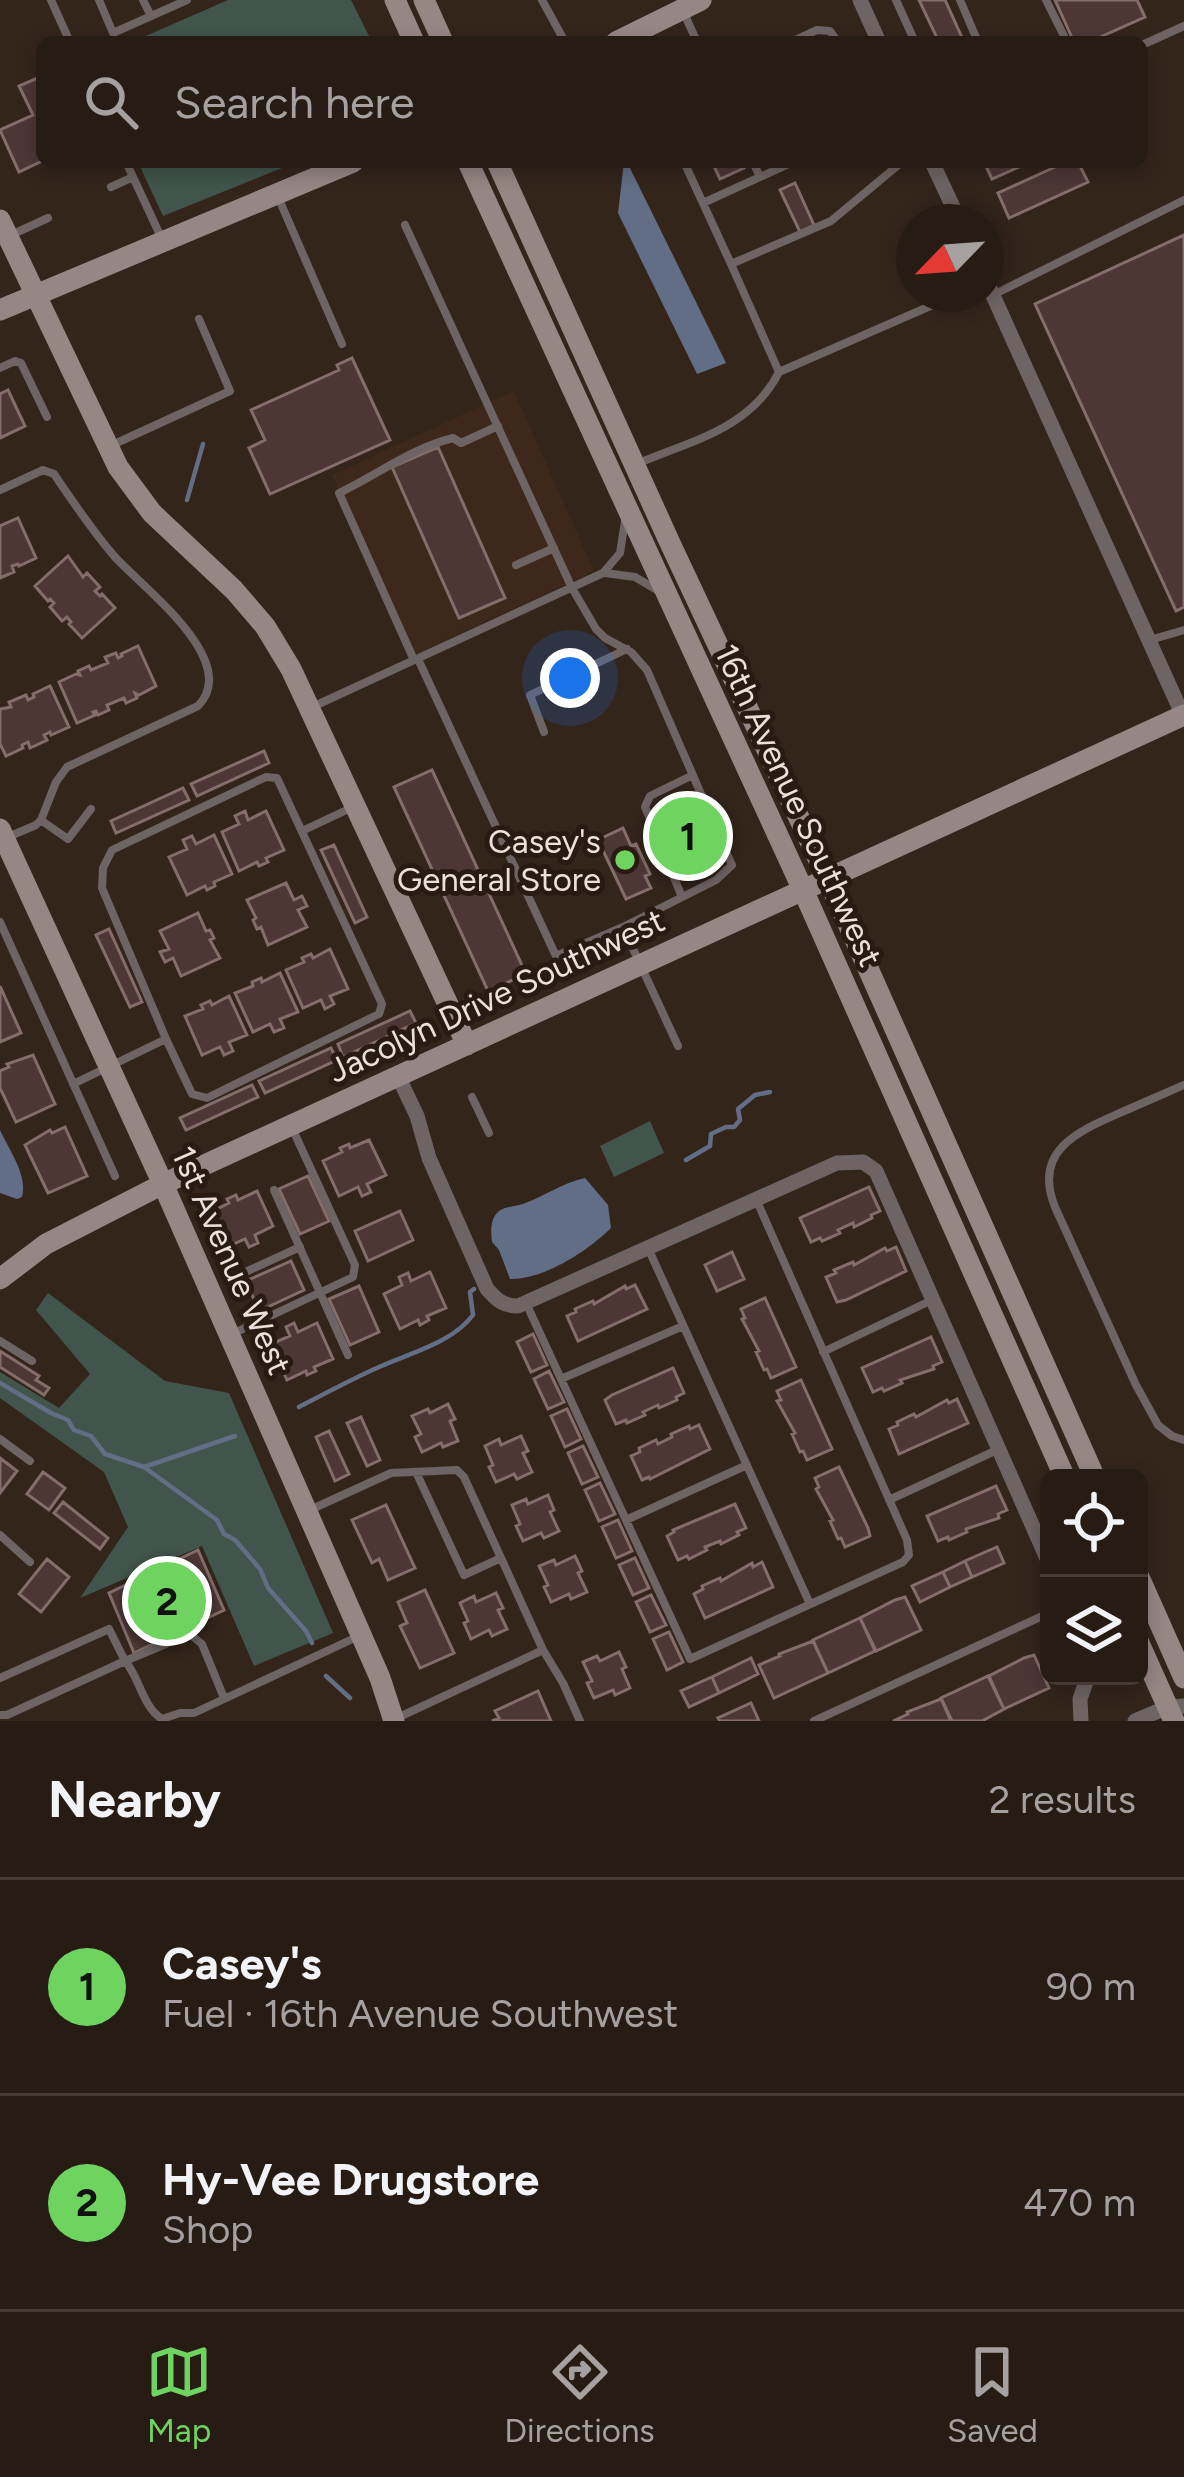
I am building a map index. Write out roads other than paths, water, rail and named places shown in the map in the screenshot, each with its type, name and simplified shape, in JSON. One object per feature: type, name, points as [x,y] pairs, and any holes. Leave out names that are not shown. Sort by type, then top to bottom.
[{"type":"street","points":[[395,0],[411,36]]},
{"type":"street","points":[[424,0],[440,36]]},
{"type":"street","points":[[860,0],[875,36]]},
{"type":"street","points":[[628,36],[692,5]]},
{"type":"street","points":[[0,310],[338,168]]},
{"type":"street","name":"16th Avenue Southwest","points":[[471,168],[803,890],[1061,1469]]},
{"type":"street","name":"16th Avenue Southwest","points":[[500,168],[828,879],[1091,1469]]},
{"type":"street","points":[[935,168],[952,204]]},
{"type":"street","points":[[4,229],[118,467],[152,513],[265,626],[290,669],[466,1045]]},
{"type":"street","points":[[1000,312],[1184,716]]},
{"type":"street","points":[[642,542],[658,550],[692,622],[713,635]]},
{"type":"street","name":"Jacolyn Drive Southwest","points":[[0,1279],[46,1244],[163,1184],[1184,716]]},
{"type":"street","name":"1st Avenue West","points":[[2,836],[163,1184],[380,1678],[394,1720]]},
{"type":"street","points":[[398,1076],[428,1118],[429,1158],[487,1288],[508,1306],[837,1163],[863,1162],[876,1171],[1040,1542]]},
{"type":"street","points":[[1148,1597],[1184,1678]]},
{"type":"street","points":[[1136,1721],[1178,1714],[1148,1659]]},
{"type":"street","points":[[1081,1721],[1085,1685]]},
{"type":"lane","points":[[51,0],[67,36]]},
{"type":"lane","points":[[99,0],[113,33],[187,0]]},
{"type":"lane","points":[[143,0],[151,16]]},
{"type":"lane","points":[[542,0],[562,36]]},
{"type":"lane","points":[[896,0],[912,36]]},
{"type":"lane","points":[[960,0],[975,36]]},
{"type":"lane","points":[[1046,0],[1063,36]]},
{"type":"lane","points":[[692,5],[696,36]]},
{"type":"lane","points":[[1148,42],[1184,26]]},
{"type":"lane","points":[[806,36],[822,30],[834,36]]},
{"type":"lane","points":[[129,168],[163,242]]},
{"type":"lane","points":[[687,168],[779,371]]},
{"type":"lane","points":[[755,168],[760,177]]},
{"type":"lane","points":[[703,203],[780,168]]},
{"type":"lane","points":[[731,265],[831,221],[892,168]]},
{"type":"lane","points":[[111,188],[133,177]]},
{"type":"lane","points":[[277,195],[342,344]]},
{"type":"lane","points":[[1004,278],[1184,200]]},
{"type":"lane","points":[[4,229],[47,218]]},
{"type":"lane","points":[[405,225],[498,426],[572,588],[596,629],[647,670],[732,865],[716,880],[556,956],[339,493],[440,441],[453,438],[461,443],[498,426]]},
{"type":"lane","points":[[634,465],[741,419],[759,403],[779,371],[916,312]]},
{"type":"lane","points":[[108,446],[231,392],[199,319]]},
{"type":"lane","points":[[0,368],[21,362],[47,417]]},
{"type":"lane","points":[[0,490],[43,470],[54,474],[114,555],[194,638],[211,682],[207,698],[198,706],[67,767],[41,820],[2,836]]},
{"type":"lane","points":[[309,709],[603,573],[620,553],[626,506]]},
{"type":"lane","points":[[516,565],[554,548]]},
{"type":"lane","points":[[603,573],[635,577],[668,598]]},
{"type":"lane","points":[[1149,640],[1184,630]]},
{"type":"lane","points":[[544,731],[530,695],[627,650]]},
{"type":"lane","points":[[682,897],[646,807],[650,796],[693,775]]},
{"type":"lane","points":[[266,777],[277,778],[382,1004],[380,1014],[207,1098],[192,1094],[166,1039],[102,888],[103,868],[112,850],[266,777]]},
{"type":"lane","points":[[302,832],[355,806]]},
{"type":"lane","points":[[41,820],[68,839],[91,809]]},
{"type":"lane","points":[[0,922],[115,1176]]},
{"type":"lane","points":[[623,928],[678,1046]]},
{"type":"lane","points":[[73,1084],[166,1039]]},
{"type":"lane","points":[[1184,1085],[1068,1139],[1051,1165],[1049,1192],[1136,1385],[1158,1425],[1184,1440]]},
{"type":"lane","points":[[472,1097],[489,1133]]},
{"type":"lane","points":[[229,1336],[353,1276],[356,1264],[291,1126]]},
{"type":"lane","points":[[274,1190],[348,1355]]},
{"type":"lane","points":[[526,1302],[690,1659],[903,1562],[909,1555],[756,1199]]},
{"type":"lane","points":[[241,1274],[300,1247]]},
{"type":"lane","points":[[648,1248],[810,1604]]},
{"type":"lane","points":[[823,1352],[933,1300]]},
{"type":"lane","points":[[561,1379],[683,1325]]},
{"type":"lane","points":[[0,1340],[32,1361]]},
{"type":"lane","points":[[0,1439],[30,1461]]},
{"type":"lane","points":[[889,1500],[999,1449]]},
{"type":"lane","points":[[626,1520],[747,1465]]},
{"type":"lane","points":[[305,1512],[391,1473],[457,1470],[580,1721]]},
{"type":"lane","points":[[416,1472],[464,1574],[501,1558]]},
{"type":"lane","points":[[0,1535],[29,1562]]},
{"type":"lane","points":[[814,1721],[1040,1617]]},
{"type":"lane","points":[[0,1678],[110,1629],[153,1712],[162,1718],[194,1712],[360,1635]]},
{"type":"lane","points":[[180,1637],[191,1635],[202,1644],[224,1699]]},
{"type":"lane","points":[[0,1715],[166,1644]]},
{"type":"lane","points":[[394,1720],[543,1649]]},
{"type":"water","points":[[623,168],[630,168],[726,363],[697,374],[618,213]]},
{"type":"water","points":[[0,1130],[22,1180],[22,1197],[17,1199],[0,1193]]},
{"type":"water","points":[[585,1178],[608,1205],[611,1228],[564,1262],[536,1275],[510,1279],[492,1242],[496,1214]]},
{"type":"waterway","points":[[187,500],[203,444]]},
{"type":"waterway","points":[[686,1160],[710,1146],[711,1134],[734,1127],[740,1120],[738,1109],[755,1095],[770,1092]]},
{"type":"waterway","points":[[299,1407],[454,1333],[473,1315],[470,1292],[474,1289]]},
{"type":"waterway","points":[[0,1383],[68,1420],[74,1430],[91,1436],[105,1454],[144,1467],[217,1520],[224,1534],[260,1569],[268,1588],[312,1643]]},
{"type":"waterway","points":[[144,1467],[235,1436]]},
{"type":"waterway","points":[[326,1676],[350,1698]]},
{"type":"place","name":"Casey's","points":[[688,836]]},
{"type":"place","name":"Casey's General Store","points":[[625,860]]},
{"type":"place","name":"Hy-Vee Drugstore","points":[[167,1601]]}]
